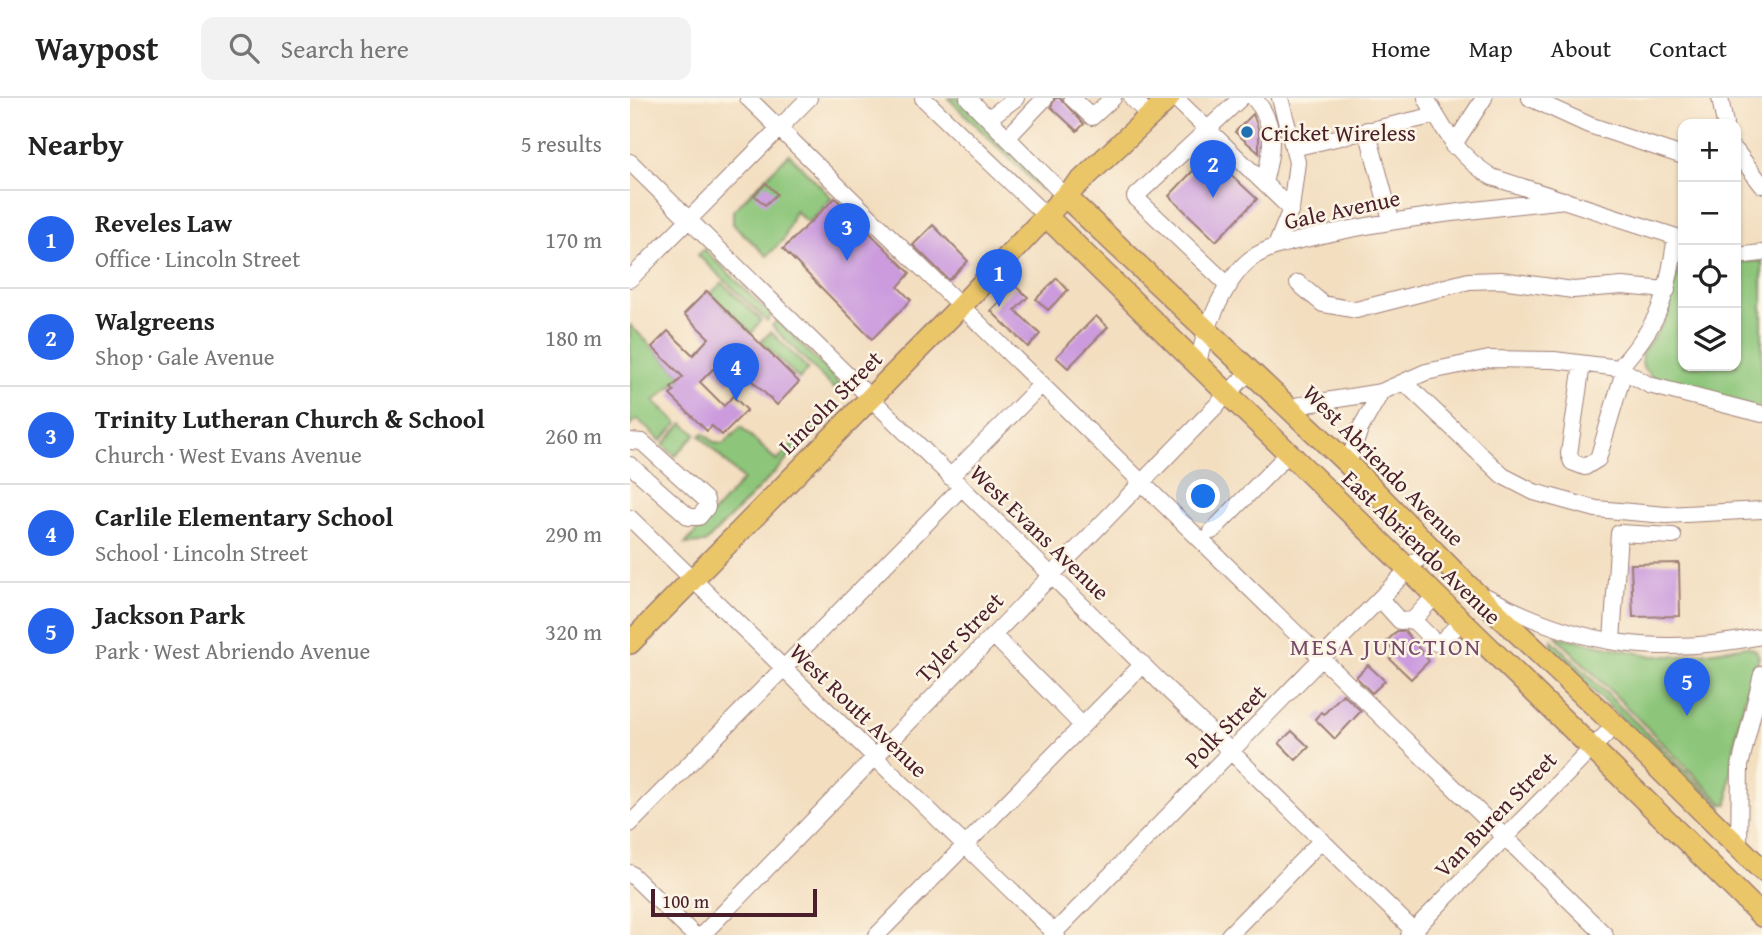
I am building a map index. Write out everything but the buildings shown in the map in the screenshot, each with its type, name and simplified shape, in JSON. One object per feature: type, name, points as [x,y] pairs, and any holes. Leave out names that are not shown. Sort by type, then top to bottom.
[{"type":"main road","name":"Lincoln Street","points":[[630,643],[960,307],[1065,196],[1160,104]]},
{"type":"main road","name":"West Abriendo Avenue","points":[[1065,196],[1348,464],[1467,586],[1615,725],[1762,870]]},
{"type":"main road","name":"East Abriendo Avenue","points":[[1046,216],[1408,571],[1593,747],[1762,916]]},
{"type":"street","points":[[748,98],[1605,935]]},
{"type":"street","points":[[630,279],[809,98]]},
{"type":"street","points":[[923,98],[1046,216]]},
{"type":"street","name":"West Abriendo Avenue","points":[[968,98],[1065,196]]},
{"type":"street","points":[[989,118],[1016,98]]},
{"type":"street","points":[[1008,137],[1045,98]]},
{"type":"street","points":[[1072,98],[1092,117],[1113,98]]},
{"type":"street","points":[[1132,98],[1160,104],[1206,130],[1291,209]]},
{"type":"street","points":[[1229,286],[1135,197],[1241,98]]},
{"type":"street","points":[[1254,98],[1263,108],[1274,142],[1264,183]]},
{"type":"street","points":[[1276,246],[1291,209],[1297,162],[1281,98]]},
{"type":"street","points":[[1426,98],[1454,146],[1472,164],[1492,177],[1678,237]]},
{"type":"street","points":[[1454,146],[1484,98]]},
{"type":"street","points":[[1530,98],[1589,125],[1678,154]]},
{"type":"street","points":[[1720,98],[1724,119]]},
{"type":"street","points":[[1293,148],[1436,115]]},
{"type":"street","points":[[1367,130],[1391,220]]},
{"type":"street","points":[[1741,158],[1759,181]]},
{"type":"street","name":"West Evans Avenue","points":[[630,162],[955,482],[1053,574],[1414,933]]},
{"type":"street","points":[[1741,175],[1759,181]]},
{"type":"street","name":"Gale Avenue","points":[[1198,366],[1206,329],[1229,286],[1250,259],[1276,246],[1391,220],[1565,201]]},
{"type":"street","points":[[1582,364],[1576,424],[1569,454],[1572,462],[1585,467],[1598,459],[1622,370],[1656,321],[1678,245]]},
{"type":"street","points":[[1741,255],[1762,253]]},
{"type":"street","points":[[1298,282],[1323,304],[1356,310],[1469,281],[1501,280],[1573,289],[1622,286],[1667,290]]},
{"type":"street","points":[[1289,407],[1381,392],[1426,372],[1489,359],[1582,364],[1622,370],[1649,385],[1762,414]]},
{"type":"street","name":"Tyler Street","points":[[702,935],[1250,371]]},
{"type":"street","points":[[1404,382],[1503,476],[1534,492],[1596,509],[1654,514],[1707,515],[1762,510]]},
{"type":"street","points":[[630,824],[783,667],[1042,384]]},
{"type":"street","points":[[1348,464],[1360,429],[1381,392]]},
{"type":"street","points":[[630,442],[642,442],[706,500],[707,507],[699,517],[690,517],[630,465]]},
{"type":"street","points":[[1212,531],[1288,454]]},
{"type":"street","name":"West Routt Avenue","points":[[630,518],[1055,934]]},
{"type":"street","points":[[1606,639],[1604,607],[1614,603],[1619,533],[1673,536]]},
{"type":"street","name":"Polk Street","points":[[1055,934],[1430,547]]},
{"type":"street","points":[[1467,586],[1528,618],[1606,639],[1662,648],[1712,646],[1762,636]]},
{"type":"street","points":[[1381,600],[1400,621],[1413,620],[1434,596]]},
{"type":"street","points":[[1413,620],[1436,643],[1440,643],[1461,622]]},
{"type":"street","points":[[993,635],[1083,725]]},
{"type":"street","points":[[877,935],[1143,664]]},
{"type":"street","points":[[1739,846],[1740,766],[1761,683]]},
{"type":"street","name":"Van Buren Street","points":[[1414,933],[1615,725]]},
{"type":"street","points":[[1229,935],[1322,840]]},
{"type":"street","points":[[630,873],[694,935]]},
{"type":"green space","points":[[948,98],[958,98],[1046,184],[1041,189]]},
{"type":"green space","points":[[789,154],[832,198],[808,223],[795,211],[784,239],[767,256],[733,224],[733,211]]},
{"type":"green space","points":[[704,249],[772,316],[767,321],[698,255]]},
{"type":"green space","points":[[1762,261],[1762,407],[1750,407],[1652,377],[1643,367],[1641,354],[1663,324],[1678,271],[1678,371],[1741,371],[1741,262]]},
{"type":"green space","points":[[722,283],[761,320],[752,333],[710,294]]},
{"type":"green space","points":[[777,320],[840,384],[834,389],[772,326]]},
{"type":"green space","points":[[630,325],[683,377],[654,401],[678,423],[661,441],[637,419],[630,426]]},
{"type":"green space","points":[[771,332],[808,369],[799,379],[761,341]]},
{"type":"green space","points":[[820,416],[825,421],[705,543],[685,544],[743,480],[700,436],[703,433],[715,443],[723,444],[741,427],[777,461]]},
{"type":"green space","points":[[683,423],[696,434],[675,456],[663,445]]},
{"type":"green space","points":[[1556,636],[1653,656],[1682,656],[1747,646],[1756,650],[1759,657],[1738,729],[1728,804],[1723,804]]},
{"type":"green space","points":[[1552,640],[1721,806],[1722,811],[1717,811],[1552,651]]},
{"type":"place","name":"Cricket Wireless","points":[[1247,132]]},
{"type":"place","name":"Walgreens","points":[[1213,198]]},
{"type":"place","name":"Trinity Lutheran Church & School","points":[[847,261]]},
{"type":"place","name":"Reveles Law","points":[[999,307]]},
{"type":"place","name":"Carlile Elementary School","points":[[736,401]]},
{"type":"place","name":"Jackson Park","points":[[1687,716]]},
{"type":"district","name":"MESA JUNCTION","points":[[1386,646]]}]
